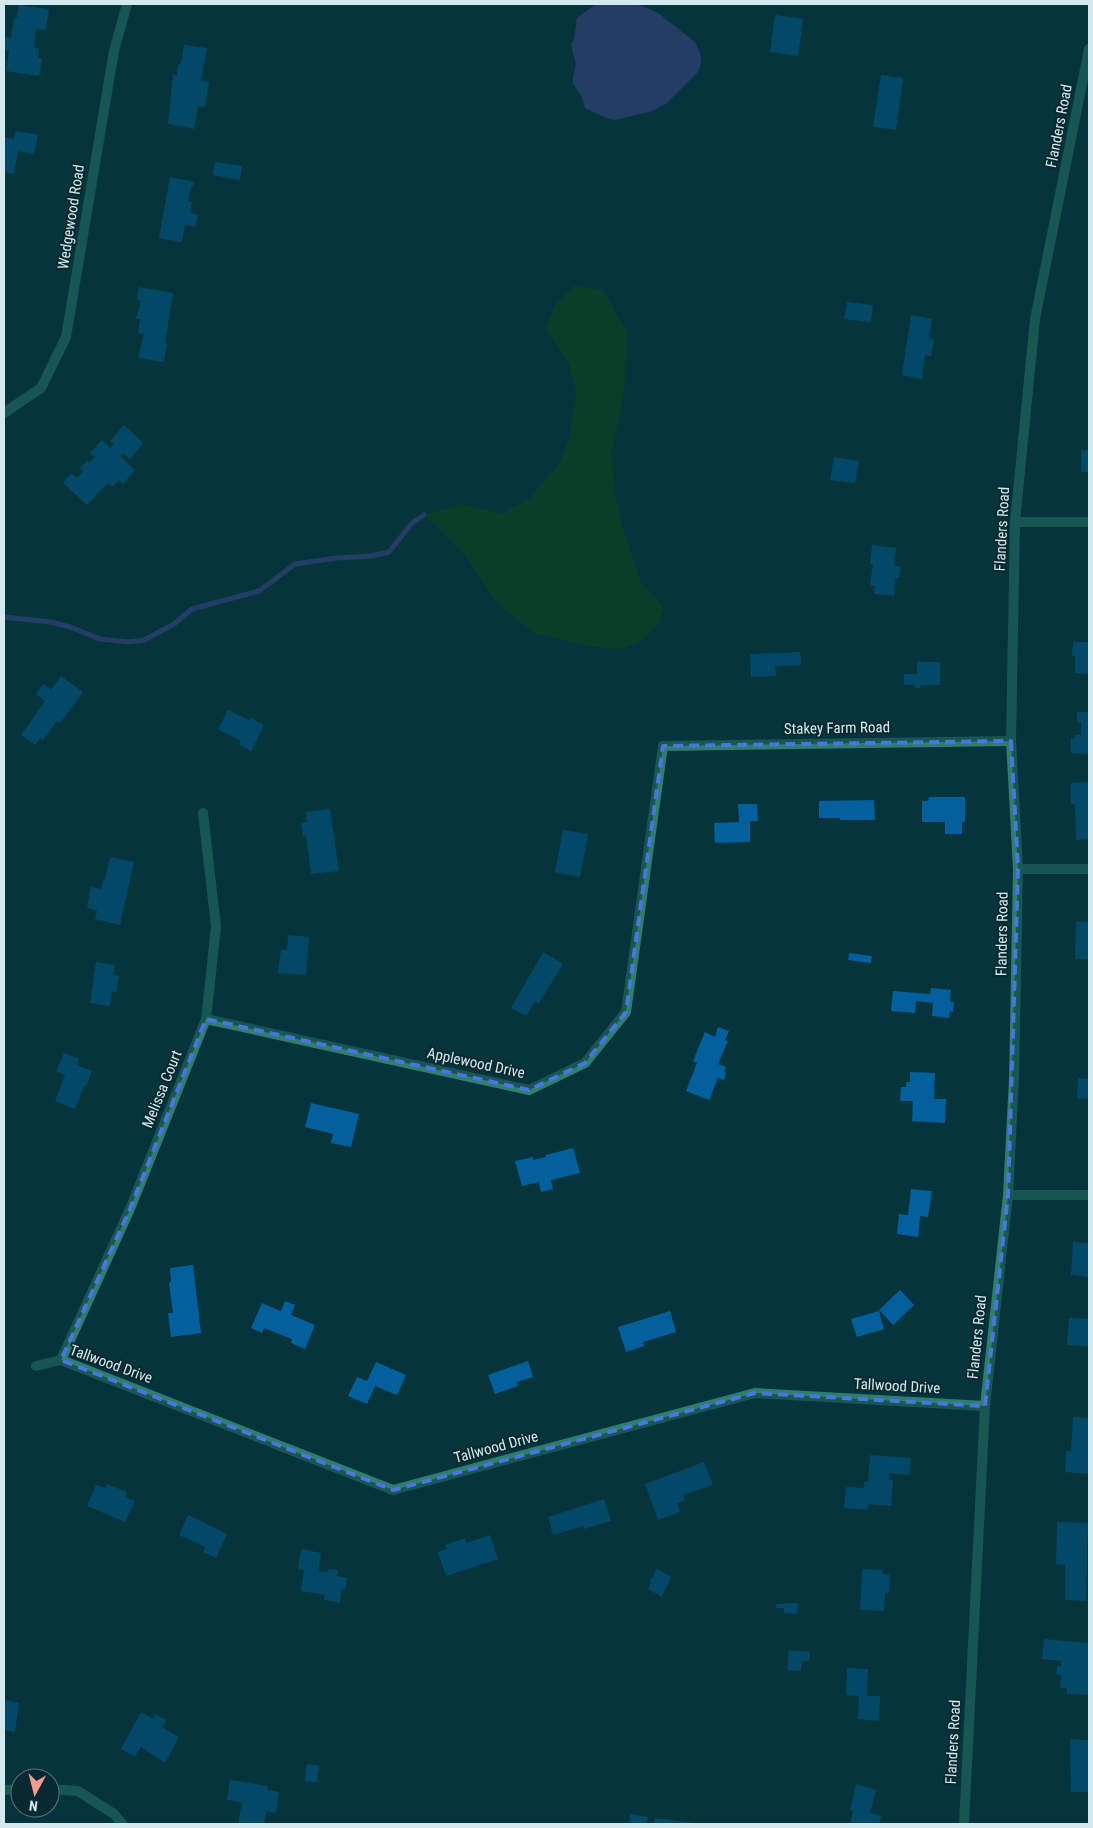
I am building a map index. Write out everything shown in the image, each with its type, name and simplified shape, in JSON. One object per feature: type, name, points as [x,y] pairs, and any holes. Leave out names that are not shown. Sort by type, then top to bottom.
[{"type":"street","name":"Wedgewood Road","points":[[4,413],[40,388],[66,337],[114,51],[127,4]]},
{"type":"street","name":"Flanders Road","points":[[964,1824],[984,1406],[1008,1195],[1014,1078],[1018,869],[1011,741],[1015,522],[1035,319],[1089,49]]},
{"type":"street","points":[[1015,522],[1089,522]]},
{"type":"street","name":"Stakey Farm Road","points":[[663,746],[1011,741]]},
{"type":"street","name":"Applewood Drive","points":[[206,1019],[529,1090],[585,1063],[626,1012],[663,746]]},
{"type":"street","name":"Melissa Court","points":[[61,1360],[130,1209],[206,1019],[216,927],[204,813]]},
{"type":"street","points":[[1018,869],[1089,869]]},
{"type":"street","points":[[1008,1195],[1089,1195]]},
{"type":"street","name":"Tallwood Drive","points":[[36,1366],[61,1360],[393,1490],[754,1393],[984,1406]]},
{"type":"street","points":[[60,1789],[78,1791],[114,1814],[122,1824]]},
{"type":"highlighted area","points":[[1011,741],[1018,869],[1008,1195],[985,1406],[755,1393],[393,1490],[61,1360],[130,1209],[206,1019],[529,1090],[585,1063],[626,1012],[663,746]]},
{"type":"green space","points":[[574,286],[603,290],[627,332],[625,382],[611,453],[616,499],[624,533],[640,581],[664,608],[659,623],[642,641],[621,649],[588,646],[534,633],[495,601],[463,552],[424,515],[463,504],[500,514],[529,499],[559,464],[570,436],[576,394],[569,364],[546,327],[555,305]]},
{"type":"shaded area","points":[[596,4],[637,4],[658,13],[695,42],[701,55],[701,64],[698,72],[666,104],[652,111],[615,120],[585,108],[581,95],[573,84],[576,64],[571,45],[574,39],[577,18]]},
{"type":"building","points":[[19,5],[49,9],[46,30],[36,29],[34,48],[39,48],[38,58],[42,59],[39,76],[6,71],[9,51],[4,50],[4,36],[11,38],[14,18],[17,18]]},
{"type":"building","points":[[775,15],[803,19],[798,56],[770,52]]},
{"type":"building","points":[[184,45],[207,48],[201,81],[209,82],[205,107],[198,106],[194,129],[168,124],[173,75],[177,75]]},
{"type":"building","points":[[881,75],[903,78],[896,130],[873,127]]},
{"type":"building","points":[[16,131],[38,135],[34,154],[18,151],[14,174],[4,172],[4,137],[14,139]]},
{"type":"building","points":[[215,162],[242,166],[240,180],[213,175]]},
{"type":"building","points":[[170,177],[194,182],[193,186],[191,186],[188,201],[192,202],[190,213],[198,215],[195,227],[185,225],[182,242],[159,238]]},
{"type":"building","points":[[139,287],[173,293],[164,362],[138,358],[144,334],[138,333],[140,319],[136,319],[141,301],[137,300]]},
{"type":"building","points":[[847,302],[873,305],[871,322],[844,319]]},
{"type":"building","points":[[911,315],[932,319],[929,338],[934,339],[931,356],[925,355],[922,379],[902,375]]},
{"type":"building","points":[[124,425],[143,443],[130,459],[123,453],[120,456],[135,470],[123,484],[119,480],[113,487],[108,483],[87,505],[63,483],[71,473],[77,478],[83,471],[80,468],[87,461],[89,463],[95,457],[90,453],[102,440],[110,448],[114,444],[110,441]]},
{"type":"building","points":[[1081,450],[1089,450],[1089,472],[1081,472]]},
{"type":"building","points":[[834,457],[859,461],[855,483],[830,480]]},
{"type":"building","points":[[872,545],[896,548],[894,566],[901,567],[899,578],[895,578],[894,596],[874,594],[875,586],[870,585],[873,564],[870,564]]},
{"type":"building","points":[[1073,642],[1089,642],[1089,674],[1075,673],[1075,656],[1072,656]]},
{"type":"building","points":[[800,652],[801,665],[775,666],[776,676],[751,677],[750,654]]},
{"type":"building","points":[[917,662],[940,662],[940,685],[921,685],[920,688],[915,688],[915,685],[904,685],[904,674],[917,674]]},
{"type":"building","points":[[61,676],[83,692],[60,723],[57,721],[43,740],[40,738],[35,745],[21,735],[45,701],[36,694],[43,684],[51,690]]},
{"type":"building","points":[[228,710],[264,725],[251,751],[239,745],[241,741],[218,729]]},
{"type":"building","points":[[1077,712],[1089,712],[1089,754],[1071,753],[1071,738],[1075,738],[1075,735],[1081,735],[1081,722],[1077,722]]},
{"type":"building","points":[[1089,782],[1089,839],[1076,840],[1075,804],[1071,804],[1071,783]]},
{"type":"building","points":[[929,797],[965,797],[965,822],[962,822],[962,834],[945,834],[945,822],[922,822],[922,801],[928,801]]},
{"type":"building","points":[[874,800],[875,820],[819,818],[819,801]]},
{"type":"building","points":[[738,804],[757,804],[758,821],[750,821],[750,842],[715,843],[714,823],[739,822]]},
{"type":"building","points":[[330,809],[339,871],[311,874],[306,835],[303,836],[301,823],[307,822],[306,812]]},
{"type":"building","points":[[563,830],[588,834],[580,877],[555,872]]},
{"type":"building","points":[[110,857],[134,862],[120,925],[95,919],[97,910],[87,908],[91,887],[101,889]]},
{"type":"building","points":[[1076,921],[1089,922],[1089,959],[1075,959]]},
{"type":"building","points":[[288,935],[309,937],[306,975],[278,973],[281,950],[287,950]]},
{"type":"building","points":[[543,952],[563,964],[539,1003],[535,1001],[526,1016],[511,1008]]},
{"type":"building","points":[[849,953],[872,956],[871,963],[848,960]]},
{"type":"building","points":[[96,962],[115,965],[113,975],[119,976],[116,992],[112,991],[110,1006],[90,1003]]},
{"type":"building","points":[[931,988],[951,990],[950,1002],[954,1002],[953,1012],[950,1011],[949,1018],[932,1016],[933,1003],[916,1001],[915,1013],[891,1011],[893,991],[930,994]]},
{"type":"building","points":[[718,1027],[729,1031],[725,1040],[728,1041],[718,1064],[726,1067],[724,1072],[726,1073],[724,1080],[718,1078],[709,1100],[686,1091],[697,1063],[693,1061],[705,1032],[715,1037]]},
{"type":"building","points":[[64,1053],[79,1059],[77,1065],[92,1071],[75,1109],[55,1101],[65,1075],[56,1071]]},
{"type":"building","points":[[910,1072],[935,1073],[934,1099],[946,1099],[945,1123],[912,1121],[913,1101],[900,1101],[901,1087],[906,1087],[906,1082],[910,1082]]},
{"type":"building","points":[[1078,1078],[1089,1079],[1089,1099],[1077,1098]]},
{"type":"building","points":[[311,1103],[359,1114],[351,1147],[331,1143],[333,1134],[305,1127]]},
{"type":"building","points":[[573,1148],[580,1173],[551,1180],[553,1189],[541,1192],[539,1182],[522,1186],[515,1161],[533,1157],[533,1160]]},
{"type":"building","points":[[911,1189],[932,1191],[928,1217],[920,1216],[918,1237],[897,1234],[899,1214],[908,1215]]},
{"type":"building","points":[[1073,1242],[1089,1243],[1089,1277],[1071,1275]]},
{"type":"building","points":[[193,1265],[201,1333],[171,1337],[168,1313],[173,1313],[169,1283],[171,1281],[170,1268]]},
{"type":"building","points":[[900,1290],[914,1305],[893,1325],[879,1310]]},
{"type":"building","points":[[285,1301],[295,1305],[291,1315],[315,1325],[305,1349],[291,1343],[292,1339],[264,1328],[262,1333],[251,1328],[262,1303],[281,1311]]},
{"type":"building","points":[[670,1311],[676,1332],[643,1342],[644,1346],[626,1352],[618,1327]]},
{"type":"building","points":[[879,1311],[884,1329],[857,1337],[851,1319]]},
{"type":"building","points":[[1069,1318],[1089,1319],[1088,1346],[1067,1345]]},
{"type":"building","points":[[528,1361],[533,1377],[517,1382],[518,1386],[495,1394],[488,1375]]},
{"type":"building","points":[[376,1362],[406,1375],[397,1395],[375,1386],[367,1404],[348,1396],[357,1377],[367,1381]]},
{"type":"building","points":[[1073,1417],[1089,1418],[1089,1474],[1065,1472],[1066,1451],[1071,1451]]},
{"type":"building","points":[[870,1455],[911,1458],[909,1475],[889,1473],[889,1480],[893,1480],[891,1506],[868,1504],[868,1510],[844,1508],[846,1487],[864,1488],[864,1482],[868,1482]]},
{"type":"building","points":[[704,1462],[713,1485],[683,1495],[685,1501],[677,1503],[680,1512],[658,1520],[645,1484]]},
{"type":"building","points":[[107,1484],[127,1492],[125,1497],[135,1501],[125,1522],[87,1506],[96,1485],[105,1488]]},
{"type":"building","points":[[604,1499],[611,1521],[584,1529],[583,1526],[553,1535],[548,1517]]},
{"type":"building","points":[[188,1515],[227,1534],[216,1558],[203,1552],[205,1547],[179,1535]]},
{"type":"building","points":[[1057,1522],[1088,1523],[1086,1601],[1065,1600],[1065,1565],[1056,1564]]},
{"type":"building","points":[[490,1535],[498,1559],[446,1576],[438,1552],[447,1549],[445,1545],[465,1538],[466,1543]]},
{"type":"building","points":[[301,1549],[321,1553],[318,1571],[338,1570],[337,1576],[347,1578],[345,1590],[342,1589],[340,1603],[324,1600],[325,1595],[301,1591],[304,1570],[298,1569]]},
{"type":"building","points":[[657,1569],[671,1577],[662,1597],[648,1589]]},
{"type":"building","points":[[862,1569],[883,1570],[883,1574],[890,1575],[889,1593],[885,1593],[884,1611],[860,1610]]},
{"type":"building","points":[[798,1603],[797,1614],[784,1613],[784,1608],[776,1608],[777,1604]]},
{"type":"building","points":[[1044,1639],[1089,1643],[1088,1695],[1067,1694],[1067,1688],[1060,1688],[1061,1675],[1056,1675],[1057,1666],[1061,1666],[1061,1661],[1042,1659]]},
{"type":"building","points":[[789,1650],[810,1652],[809,1661],[802,1661],[801,1671],[787,1670]]},
{"type":"building","points":[[847,1668],[868,1669],[867,1696],[880,1696],[879,1721],[858,1719],[859,1696],[846,1695]]},
{"type":"building","points":[[4,1700],[19,1703],[15,1732],[4,1730]]},
{"type":"building","points":[[141,1712],[153,1719],[155,1714],[166,1720],[162,1727],[179,1737],[165,1763],[141,1747],[135,1757],[121,1749]]},
{"type":"building","points":[[1070,1739],[1089,1740],[1089,1792],[1071,1792]]},
{"type":"building","points":[[307,1764],[319,1766],[317,1782],[305,1781]]},
{"type":"building","points":[[230,1780],[268,1786],[267,1790],[279,1792],[276,1813],[266,1811],[264,1824],[238,1824],[242,1802],[227,1800]]},
{"type":"building","points":[[856,1784],[876,1790],[870,1813],[881,1816],[879,1824],[850,1824],[853,1811],[850,1810]]},
{"type":"building","points":[[630,1814],[648,1817],[647,1824],[629,1824]]},
{"type":"building","points":[[655,1818],[694,1823],[694,1824],[654,1824]]},
{"type":"waterway","points":[[4,617],[51,622],[70,627],[100,639],[128,642],[144,640],[174,624],[192,609],[259,591],[295,564],[337,558],[371,556],[389,552],[412,523],[424,515]]}]
